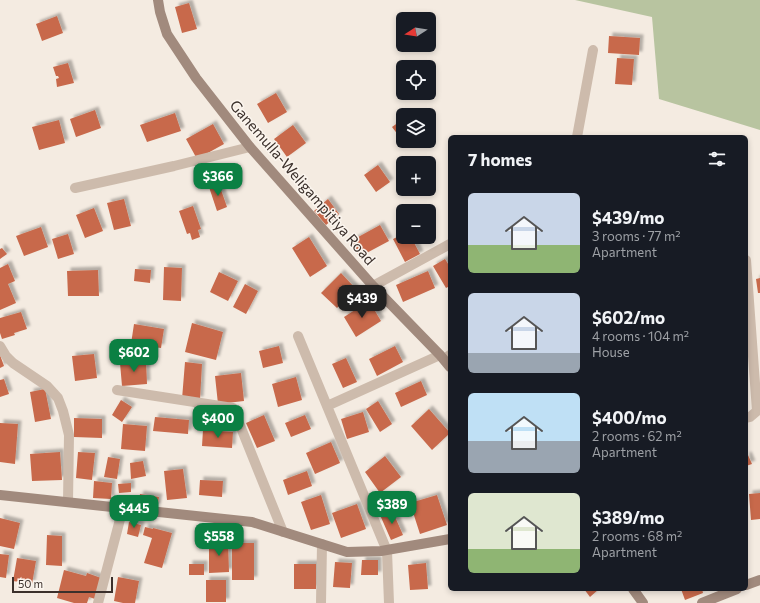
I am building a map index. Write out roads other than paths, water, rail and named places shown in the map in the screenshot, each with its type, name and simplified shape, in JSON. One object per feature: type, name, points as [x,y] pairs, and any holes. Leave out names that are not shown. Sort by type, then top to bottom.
[{"type":"street","name":"Ganemulla-Weligampitiya Road","points":[[158,0],[167,34],[196,78],[250,147],[373,286],[444,355]]},
{"type":"street","points":[[577,135],[593,50]]},
{"type":"street","points":[[75,188],[250,147]]},
{"type":"street","points":[[373,286],[448,245]]},
{"type":"street","points":[[748,283],[759,411],[748,418]]},
{"type":"street","points":[[298,336],[387,550],[389,603]]},
{"type":"street","points":[[0,346],[6,356],[13,363],[47,386],[58,398],[69,435],[68,502]]},
{"type":"street","points":[[328,406],[444,355]]},
{"type":"street","points":[[117,390],[233,408],[283,532]]},
{"type":"street","points":[[0,495],[252,522],[348,552],[381,552],[448,538]]},
{"type":"street","points":[[98,603],[123,508]]},
{"type":"street","points":[[321,603],[322,544]]},
{"type":"street","points":[[748,584],[760,580]]},
{"type":"street","points":[[634,591],[642,603]]},
{"type":"street","points":[[702,603],[732,591]]}]
